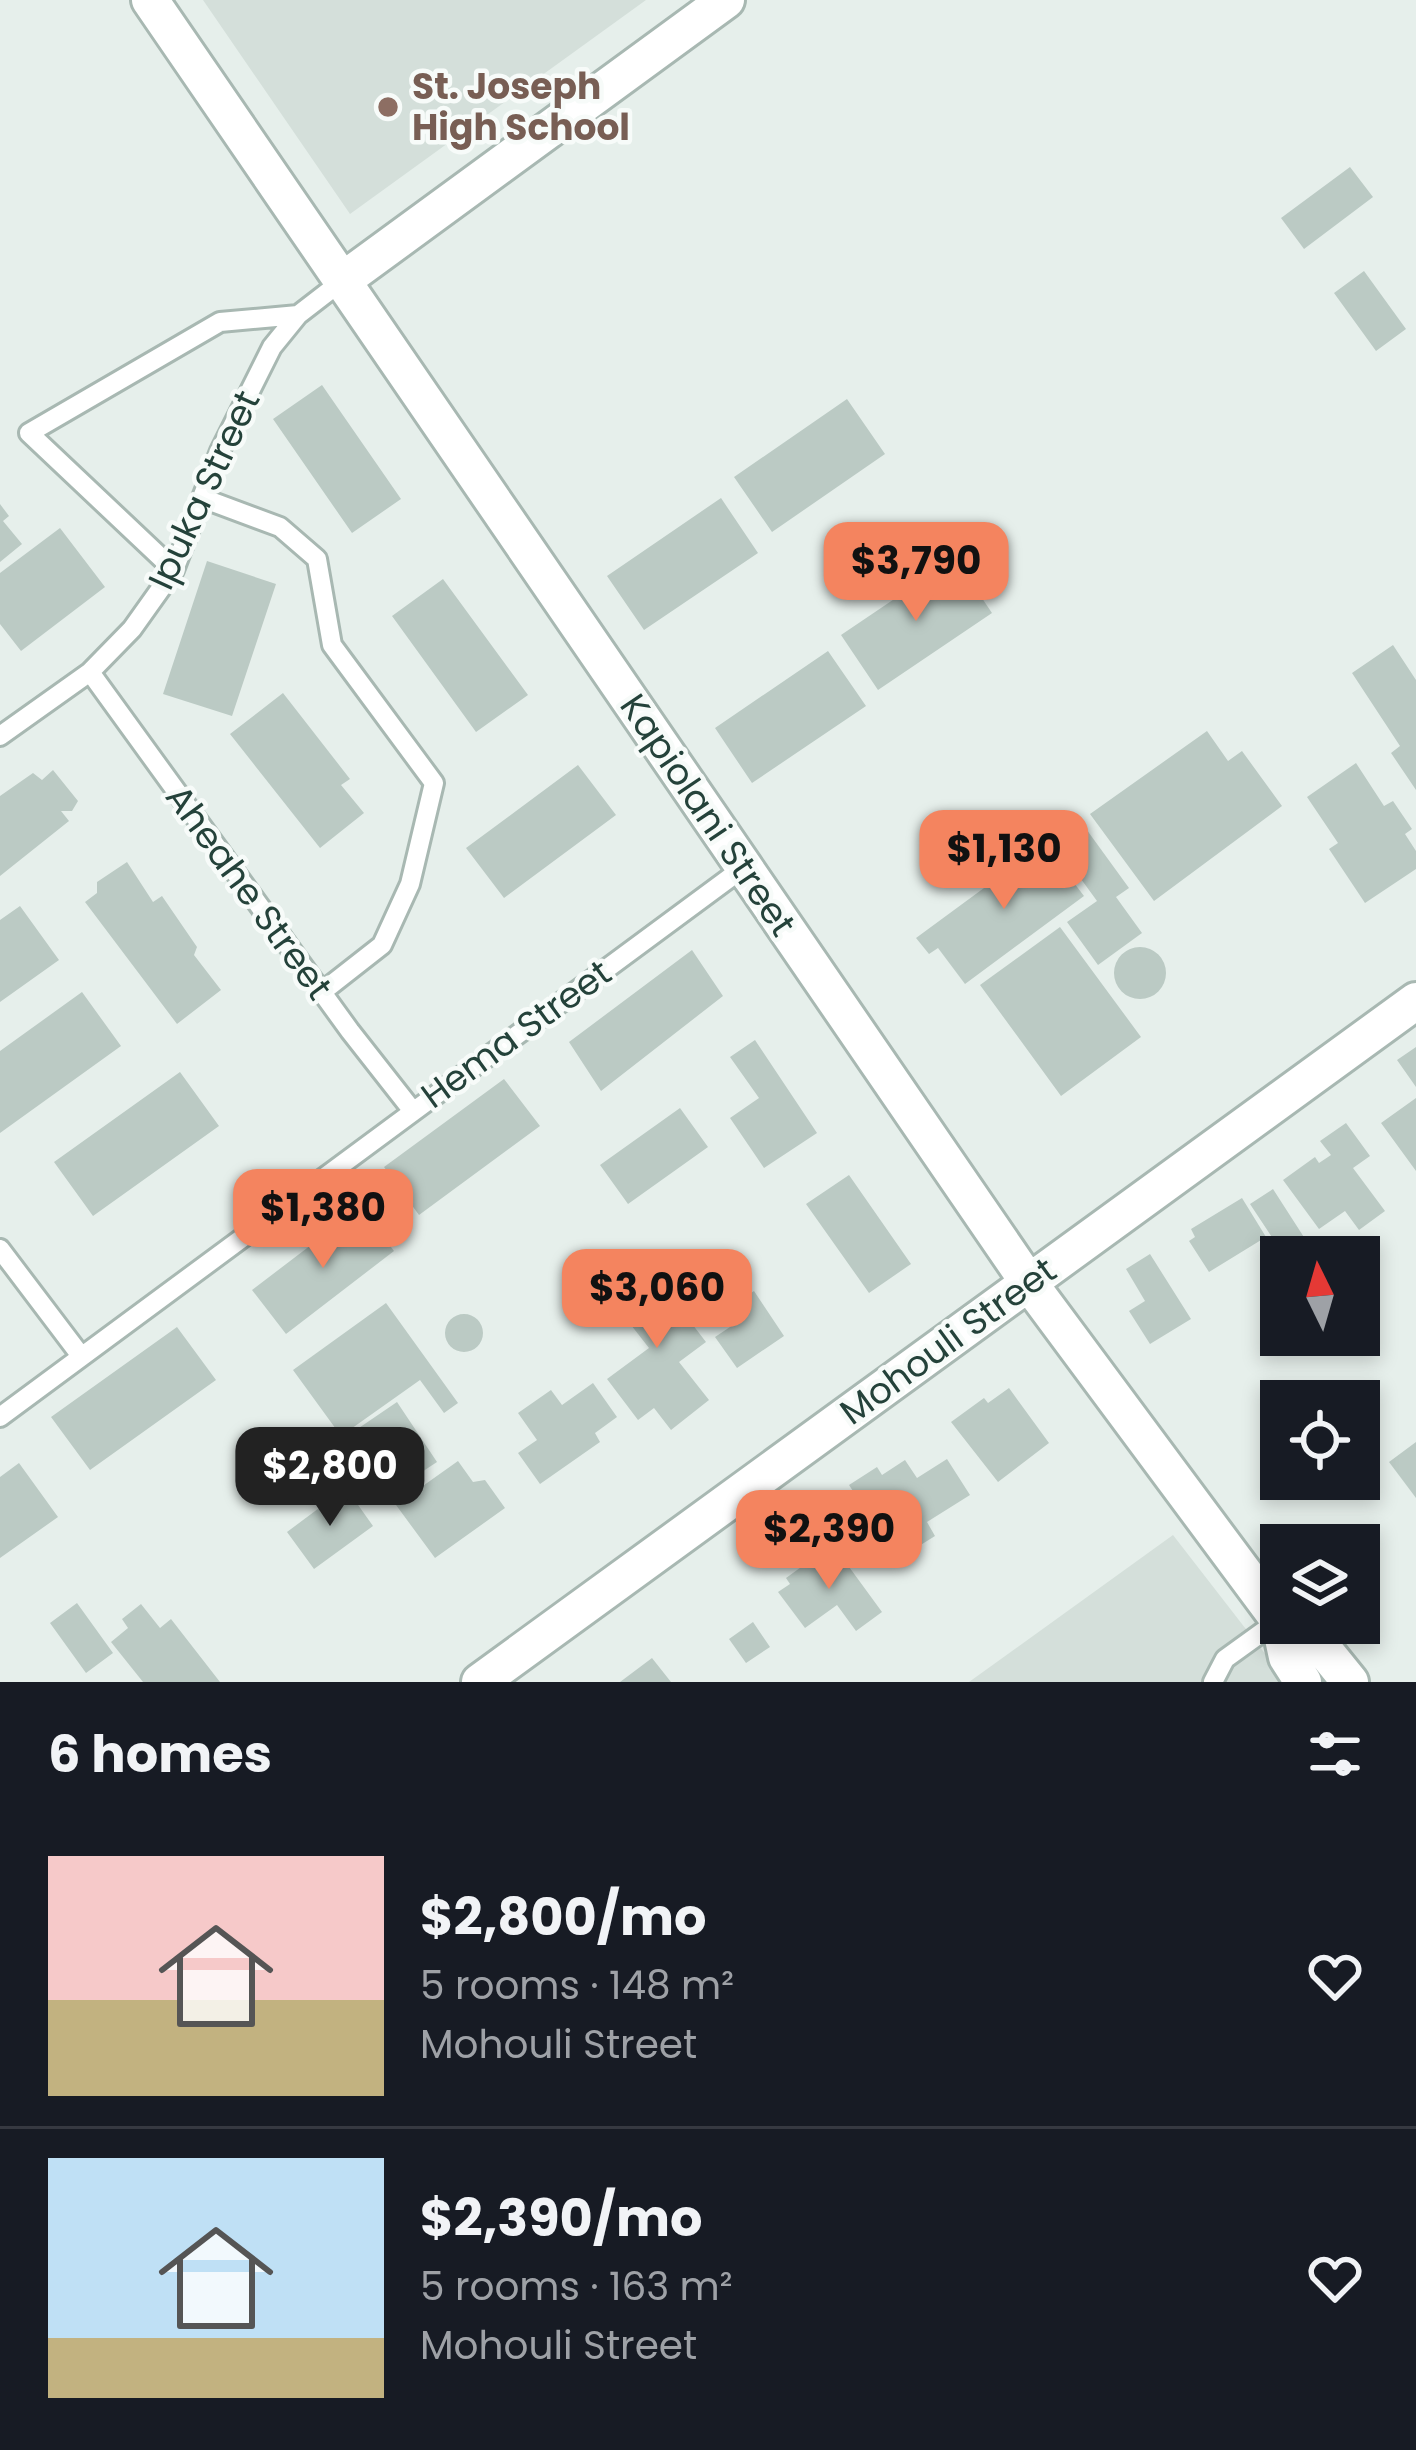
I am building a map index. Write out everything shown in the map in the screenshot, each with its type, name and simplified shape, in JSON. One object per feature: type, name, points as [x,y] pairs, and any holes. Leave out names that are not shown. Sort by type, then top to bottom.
[{"type":"street","name":"Kapiolani Street","points":[[150,0],[1029,1283],[1260,1593]]},
{"type":"street","points":[[342,281],[726,0]]},
{"type":"street","name":"Mohouli Street","points":[[480,1682],[1416,1001]]},
{"type":"street","name":"Kapiolani Street","points":[[1284,1644],[1287,1658],[1303,1682]]},
{"type":"street","points":[[1319,1644],[1350,1682]]},
{"type":"lane","name":"Ipuka Street","points":[[0,736],[90,672],[132,628],[174,570],[220,452],[272,347],[298,315],[342,281]]},
{"type":"lane","points":[[174,570],[29,433],[220,322],[298,315]]},
{"type":"lane","points":[[202,498],[280,527],[317,559],[332,645],[434,783],[410,884],[382,945],[322,992]]},
{"type":"lane","name":"Aheahe Street","points":[[90,672],[412,1110]]},
{"type":"lane","name":"Hema Street","points":[[0,1417],[743,868]]},
{"type":"lane","points":[[0,1249],[81,1356]]},
{"type":"lane","points":[[1213,1682],[1225,1659],[1260,1634]]},
{"type":"shaded area","name":"St. Joseph High School","points":[[203,0],[646,0],[350,214]]},
{"type":"shaded area","points":[[1173,1535],[1287,1682],[969,1682]]},
{"type":"building","points":[[1350,167],[1373,197],[1304,249],[1281,218]]},
{"type":"building","points":[[1364,271],[1406,329],[1376,351],[1334,293]]},
{"type":"building","points":[[322,385],[401,499],[352,533],[273,419]]},
{"type":"building","points":[[847,399],[885,454],[772,532],[734,477]]},
{"type":"building","points":[[721,498],[758,553],[644,630],[607,576]]},
{"type":"building","points":[[0,504],[9,516],[3,521],[22,544],[0,562]]},
{"type":"building","points":[[60,528],[105,587],[21,651],[0,624],[0,573]]},
{"type":"building","points":[[955,558],[992,613],[878,690],[841,635]]},
{"type":"building","points":[[207,561],[276,584],[232,716],[163,694]]},
{"type":"building","points":[[443,579],[528,695],[476,732],[392,616]]},
{"type":"building","points":[[1393,645],[1416,680],[1416,790],[1391,753],[1400,746],[1352,673]]},
{"type":"building","points":[[828,651],[866,706],[752,783],[715,728]]},
{"type":"building","points":[[283,693],[350,779],[341,785],[364,813],[320,848],[230,734]]},
{"type":"building","points":[[1207,731],[1228,761],[1242,751],[1282,806],[1154,901],[1090,814]]},
{"type":"building","points":[[1356,763],[1384,806],[1393,801],[1412,829],[1405,834],[1416,851],[1416,869],[1365,903],[1329,849],[1338,843],[1307,797]]},
{"type":"building","points":[[578,765],[616,815],[504,898],[466,848]]},
{"type":"building","points":[[53,770],[78,801],[72,811],[61,811],[69,821],[0,876],[0,796],[33,773],[42,780]]},
{"type":"building","points":[[1076,815],[1129,888],[1116,897],[1142,933],[1098,965],[1067,922],[1097,901],[1049,835]]},
{"type":"building","points":[[1036,833],[1084,896],[965,984],[938,948],[929,954],[916,938],[1018,863],[1010,852]]},
{"type":"building","points":[[127,862],[153,902],[162,896],[197,947],[194,955],[221,990],[177,1024],[85,902],[97,893],[97,882]]},
{"type":"building","points":[[20,906],[59,960],[0,1002],[0,920]]},
{"type":"building","points":[[1060,927],[1141,1037],[1061,1096],[980,985]]},
{"type":"building","points":[[1140,947],[1158,955],[1166,973],[1158,991],[1140,999],[1122,991],[1114,973],[1122,955]]},
{"type":"building","points":[[692,950],[723,996],[601,1091],[569,1042]]},
{"type":"building","points":[[82,992],[121,1046],[0,1133],[0,1051]]},
{"type":"building","points":[[755,1040],[817,1133],[764,1168],[730,1118],[759,1098],[730,1057]]},
{"type":"building","points":[[1416,1047],[1416,1087],[1397,1060]]},
{"type":"building","points":[[180,1072],[219,1126],[93,1216],[54,1162]]},
{"type":"building","points":[[504,1079],[540,1126],[419,1215],[384,1167]]},
{"type":"building","points":[[1416,1098],[1416,1171],[1381,1123]]},
{"type":"building","points":[[680,1108],[708,1147],[628,1204],[600,1165]]},
{"type":"building","points":[[1346,1123],[1370,1156],[1353,1168],[1385,1211],[1359,1230],[1345,1211],[1319,1229],[1283,1180],[1315,1157],[1319,1163],[1331,1155],[1320,1141]]},
{"type":"building","points":[[849,1175],[911,1264],[869,1293],[806,1204]]},
{"type":"building","points":[[1273,1189],[1303,1236],[1271,1236],[1250,1204]]},
{"type":"building","points":[[1242,1198],[1265,1236],[1209,1272],[1189,1241],[1195,1237],[1191,1229]]},
{"type":"building","points":[[361,1207],[394,1251],[286,1334],[252,1290]]},
{"type":"building","points":[[1150,1254],[1191,1319],[1150,1344],[1129,1311],[1145,1301],[1126,1269]]},
{"type":"building","points":[[645,1263],[706,1342],[679,1362],[709,1400],[671,1430],[654,1408],[638,1420],[607,1379],[649,1348],[606,1293]]},
{"type":"building","points":[[754,1291],[784,1336],[737,1368],[715,1337],[736,1323],[726,1310]]},
{"type":"building","points":[[386,1303],[458,1403],[444,1413],[420,1380],[341,1436],[293,1370]]},
{"type":"building","points":[[464,1314],[477,1320],[483,1333],[477,1346],[464,1352],[451,1346],[445,1333],[451,1320]]},
{"type":"building","points":[[177,1327],[216,1380],[90,1470],[51,1417]]},
{"type":"building","points":[[593,1383],[617,1417],[595,1433],[600,1442],[540,1484],[518,1453],[537,1440],[518,1413],[551,1390],[562,1405]]},
{"type":"building","points":[[1009,1388],[1049,1443],[998,1482],[951,1422],[984,1398],[988,1403]]},
{"type":"building","points":[[397,1402],[437,1462],[390,1493],[350,1434]]},
{"type":"building","points":[[1416,1442],[1416,1498],[1389,1462]]},
{"type":"building","points":[[947,1459],[970,1495],[927,1522],[935,1536],[911,1551],[900,1534],[886,1542],[849,1485],[877,1467],[882,1475],[905,1460],[917,1478]]},
{"type":"building","points":[[458,1461],[473,1482],[485,1480],[505,1508],[435,1558],[396,1505]]},
{"type":"building","points":[[19,1463],[58,1517],[0,1558],[0,1477]]},
{"type":"building","points":[[346,1488],[373,1526],[314,1569],[287,1532]]},
{"type":"building","points":[[836,1549],[882,1612],[856,1631],[837,1605],[805,1628],[778,1592],[790,1584],[786,1578],[815,1557],[819,1561]]},
{"type":"building","points":[[77,1603],[113,1653],[86,1673],[50,1623]]},
{"type":"building","points":[[141,1604],[160,1628],[171,1619],[220,1682],[143,1682],[111,1642],[128,1628],[122,1619]]},
{"type":"building","points":[[753,1622],[770,1647],[746,1663],[729,1639]]},
{"type":"building","points":[[652,1658],[671,1682],[620,1682]]},
{"type":"place","name":"St. Joseph High School","points":[[388,107]]}]
